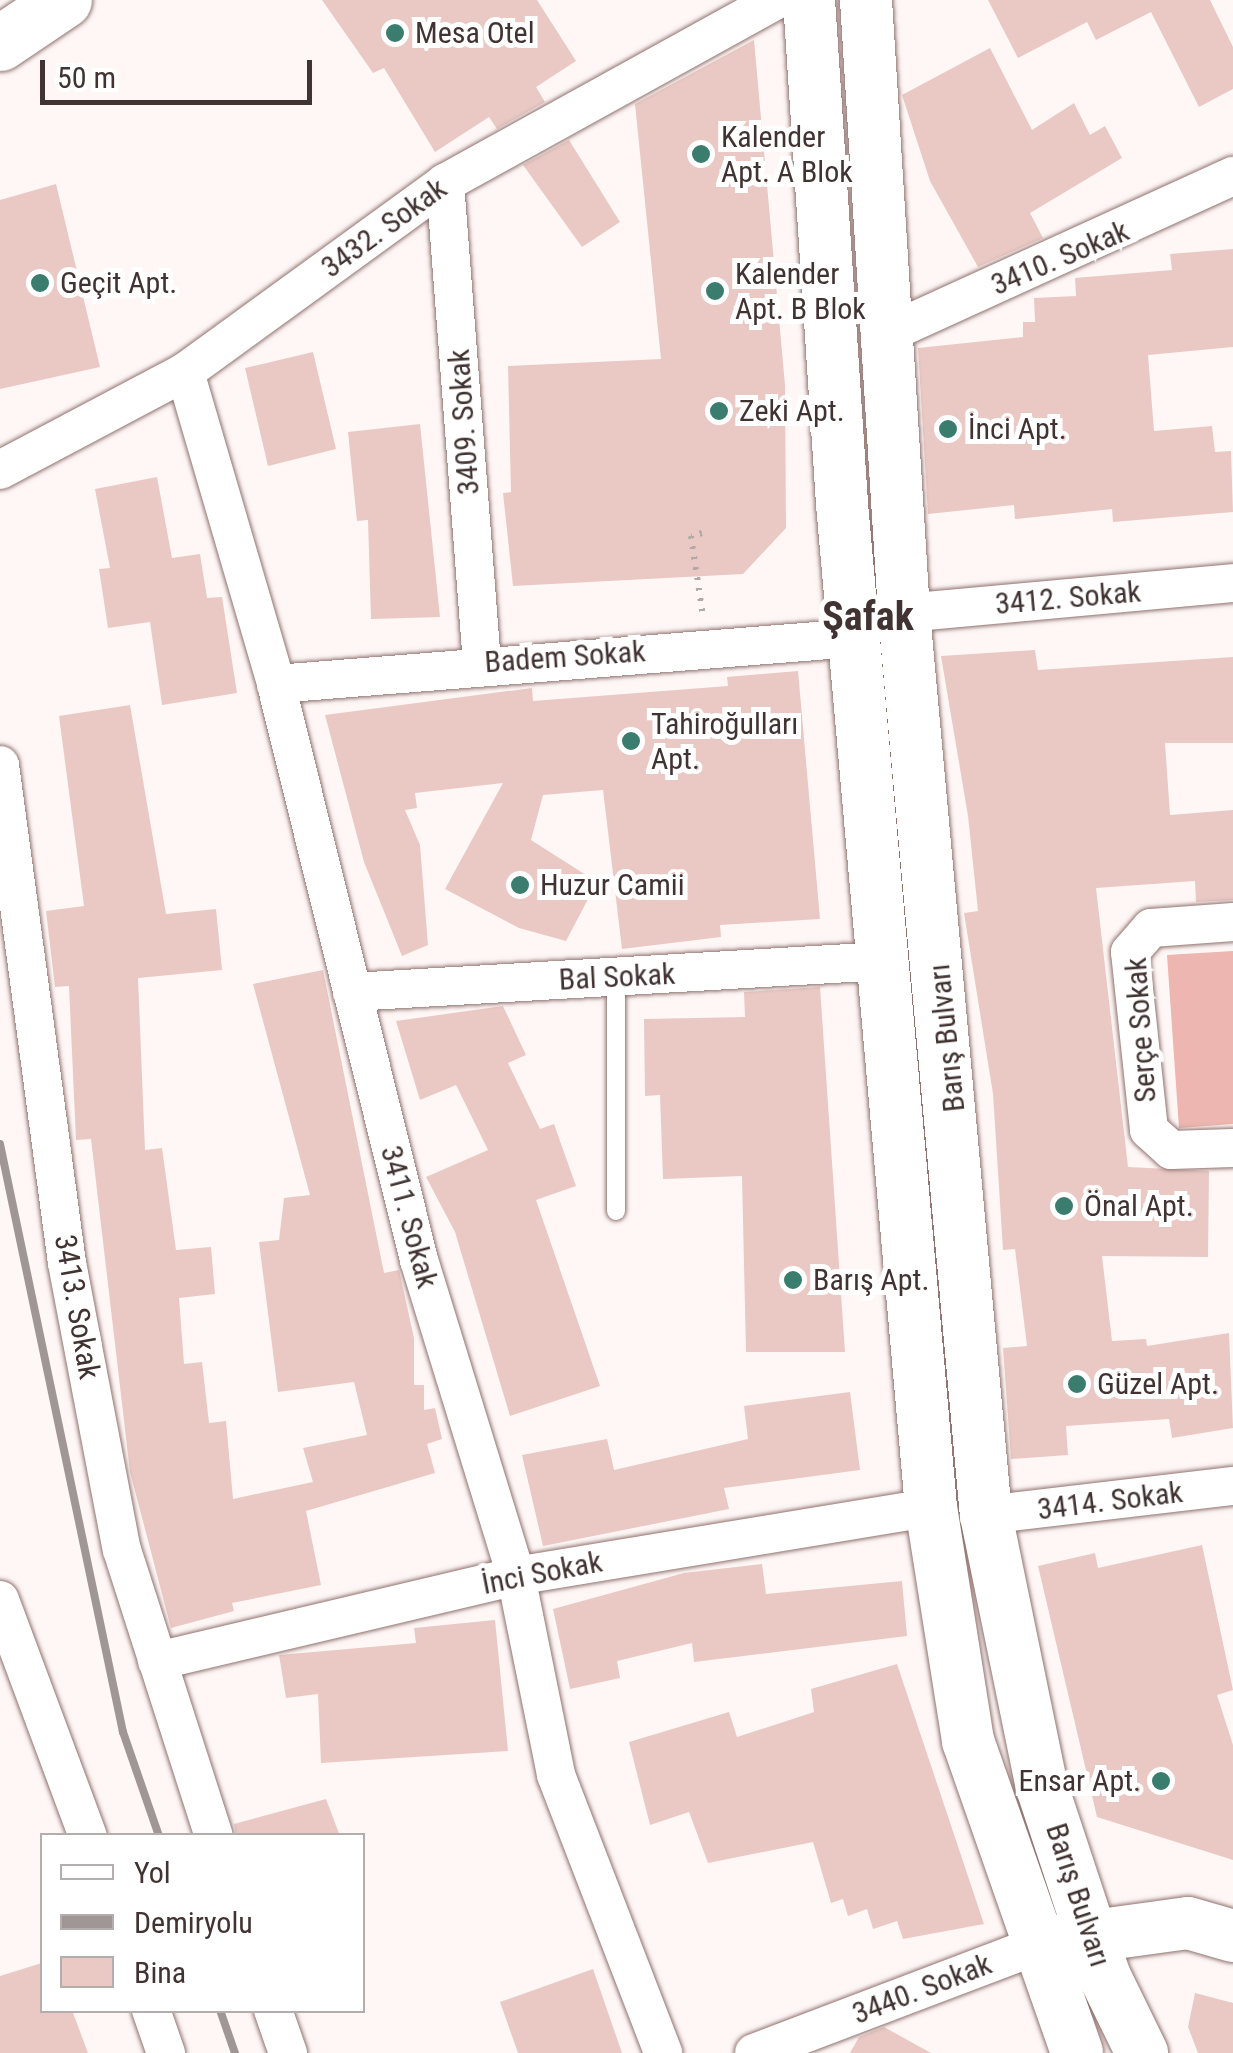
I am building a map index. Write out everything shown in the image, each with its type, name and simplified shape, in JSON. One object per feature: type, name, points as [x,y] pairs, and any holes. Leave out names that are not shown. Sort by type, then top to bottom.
[{"type":"main road","points":[[4,41],[64,0]]},
{"type":"main road","name":"Barış Bulvarı","points":[[809,0],[854,638],[931,1507],[968,1741],[1034,1946],[1077,2053]]},
{"type":"main road","name":"Barış Bulvarı","points":[[866,0],[904,612],[986,1515],[1042,1786],[1091,1934],[1142,2053]]},
{"type":"main road","points":[[1034,1946],[1091,1934],[1188,1924],[1233,1936]]},
{"type":"street","name":"3432. Sokak","points":[[0,470],[185,372],[445,183],[777,0]]},
{"type":"street","name":"3410. Sokak","points":[[884,335],[1233,176]]},
{"type":"street","name":"3409. Sokak","points":[[445,183],[482,662]]},
{"type":"street","name":"3411. Sokak","points":[[185,372],[276,684],[418,1260],[516,1576],[556,1775],[663,2053]]},
{"type":"street","name":"3412. Sokak","points":[[904,612],[1233,583]]},
{"type":"street","name":"Badem Sokak","points":[[276,684],[482,662],[854,638]]},
{"type":"street","name":"3413. Sokak","points":[[0,765],[67,1264],[122,1550],[213,1833]]},
{"type":"street","name":"Serçe Sokak","points":[[1233,922],[1152,928],[1130,952],[1149,1130],[1171,1150],[1233,1148]]},
{"type":"street","name":"Bal Sokak","points":[[352,992],[883,962]]},
{"type":"street","name":"3414. Sokak","points":[[986,1515],[1233,1486]]},
{"type":"street","name":"İnci Sokak","points":[[157,1661],[516,1576],[931,1507]]},
{"type":"street","points":[[0,1600],[87,1833]]},
{"type":"street","name":"3440. Sokak","points":[[754,2053],[1034,1946]]},
{"type":"street","points":[[153,2013],[166,2053]]},
{"type":"street","points":[[274,2013],[288,2053]]},
{"type":"lane","points":[[616,978],[616,1211]]},
{"type":"path","points":[[702,533],[691,536],[708,648]]},
{"type":"shaded area","points":[[1233,951],[1233,1124],[1179,1128],[1167,955]]},
{"type":"building","points":[[322,0],[537,0],[576,61],[536,87],[545,102],[497,129],[489,117],[435,152],[384,68],[373,73]]},
{"type":"building","points":[[988,0],[1210,0],[1233,47],[1233,89],[1199,107],[1151,12],[1096,40],[1087,22],[1018,58]]},
{"type":"building","points":[[754,40],[785,385],[786,528],[743,574],[513,586],[503,493],[511,492],[508,366],[661,359],[635,104]]},
{"type":"building","points":[[990,48],[1032,130],[1074,103],[1090,135],[1105,126],[1122,158],[1030,213],[1043,238],[978,267],[930,181],[902,95]]},
{"type":"building","points":[[569,140],[620,222],[582,247],[523,165]]},
{"type":"building","name":"Geçit Apt.","points":[[56,184],[100,367],[0,389],[0,200]]},
{"type":"building","points":[[1233,249],[1233,347],[1148,355],[1154,431],[1212,426],[1215,452],[1231,451],[1233,512],[1113,522],[1112,509],[1015,519],[1014,505],[928,514],[918,348],[1023,337],[1023,322],[1035,322],[1034,298],[1076,296],[1075,278],[1172,270],[1170,254]]},
{"type":"building","points":[[313,352],[336,449],[268,466],[245,368]]},
{"type":"building","points":[[420,424],[440,617],[371,619],[368,520],[357,521],[348,432]]},
{"type":"building","points":[[157,477],[172,558],[200,554],[207,598],[222,597],[237,693],[162,705],[150,622],[108,628],[99,569],[110,568],[95,489]]},
{"type":"building","points":[[1035,650],[1038,670],[1233,657],[1233,743],[1165,743],[1170,815],[1233,810],[1233,900],[1196,902],[1195,881],[1096,888],[1128,1167],[1209,1171],[1208,1257],[1102,1256],[1112,1341],[1146,1339],[1147,1346],[1229,1333],[1233,1428],[1172,1438],[1169,1419],[1066,1426],[1068,1455],[1011,1459],[1003,1348],[1027,1346],[1015,1249],[1003,1250],[993,1094],[964,913],[978,911],[968,816],[941,656]]},
{"type":"building","points":[[798,671],[820,919],[720,925],[721,937],[622,949],[603,790],[543,795],[531,840],[597,882],[566,941],[519,928],[445,889],[503,783],[415,793],[417,808],[405,810],[420,845],[428,945],[402,956],[364,862],[325,715],[532,688],[533,701],[728,686],[727,677]]},
{"type":"building","points":[[130,705],[166,914],[216,909],[222,970],[138,978],[145,1150],[162,1148],[176,1250],[211,1247],[215,1294],[179,1298],[184,1364],[202,1362],[209,1423],[226,1421],[233,1499],[313,1482],[303,1448],[367,1435],[354,1382],[278,1392],[259,1242],[279,1240],[284,1198],[310,1195],[253,984],[323,970],[384,1273],[399,1270],[414,1338],[414,1385],[424,1385],[424,1410],[435,1408],[442,1439],[427,1444],[435,1473],[306,1511],[321,1585],[232,1603],[234,1611],[171,1628],[130,1472],[91,1139],[76,1140],[69,986],[55,987],[46,911],[84,906],[59,716]]},
{"type":"building","points":[[820,987],[845,1352],[746,1352],[742,1176],[663,1179],[660,1095],[645,1096],[644,1019],[745,1017],[744,992]]},
{"type":"building","points":[[503,1006],[526,1055],[508,1063],[540,1129],[554,1124],[576,1186],[536,1200],[600,1386],[510,1416],[455,1232],[426,1177],[488,1150],[456,1085],[420,1100],[396,1021]]},
{"type":"building","points":[[850,1392],[860,1470],[724,1488],[729,1509],[543,1546],[522,1455],[607,1439],[614,1470],[748,1439],[744,1406]]},
{"type":"building","points":[[1202,1545],[1233,1690],[1217,1695],[1233,1745],[1233,1860],[1097,1817],[1038,1566],[1095,1553],[1098,1568]]},
{"type":"building","points":[[762,1564],[766,1594],[902,1581],[907,1636],[694,1662],[692,1643],[617,1661],[620,1678],[570,1689],[553,1609],[684,1573]]},
{"type":"building","points":[[495,1620],[508,1751],[321,1763],[318,1694],[286,1698],[279,1655],[416,1643],[414,1628]]},
{"type":"building","points":[[897,1664],[984,1924],[903,1939],[897,1921],[873,1929],[867,1909],[848,1916],[843,1899],[831,1903],[813,1842],[708,1863],[689,1812],[650,1825],[629,1742],[729,1712],[737,1737],[814,1712],[811,1689]]},
{"type":"building","points":[[326,1799],[339,1833],[236,1833],[234,1824]]},
{"type":"building","points":[[40,1964],[40,2013],[73,2013],[88,2053],[0,2053],[0,1976]]},
{"type":"building","points":[[593,1969],[622,2053],[518,2053],[500,2002]]},
{"type":"building","points":[[1195,1993],[1233,2003],[1233,2053],[1198,2053],[1188,2027]]},
{"type":"building","points":[[884,2027],[931,2053],[850,2053],[859,2037]]},
{"type":"railway","points":[[0,1144],[123,1732],[158,1833]]},
{"type":"railway","points":[[221,2013],[235,2053]]},
{"type":"place","name":"Mesa Otel","points":[[395,33]]},
{"type":"place","name":"Kalender Apt. A Blok","points":[[701,154]]},
{"type":"place","name":"Geçit Apt.","points":[[40,283]]},
{"type":"place","name":"Kalender Apt. B Blok","points":[[715,291]]},
{"type":"place","name":"Zeki Apt.","points":[[719,411]]},
{"type":"place","name":"İnci Apt.","points":[[948,429]]},
{"type":"place","name":"Tahiroğulları Apt.","points":[[631,741]]},
{"type":"place","name":"Huzur Camii","points":[[520,885]]},
{"type":"place","name":"Önal Apt.","points":[[1064,1206]]},
{"type":"place","name":"Barış Apt.","points":[[793,1280]]},
{"type":"place","name":"Güzel Apt.","points":[[1077,1384]]},
{"type":"place","name":"Ensar Apt.","points":[[1161,1781]]},
{"type":"district","name":"Şafak","points":[[868,617]]}]
